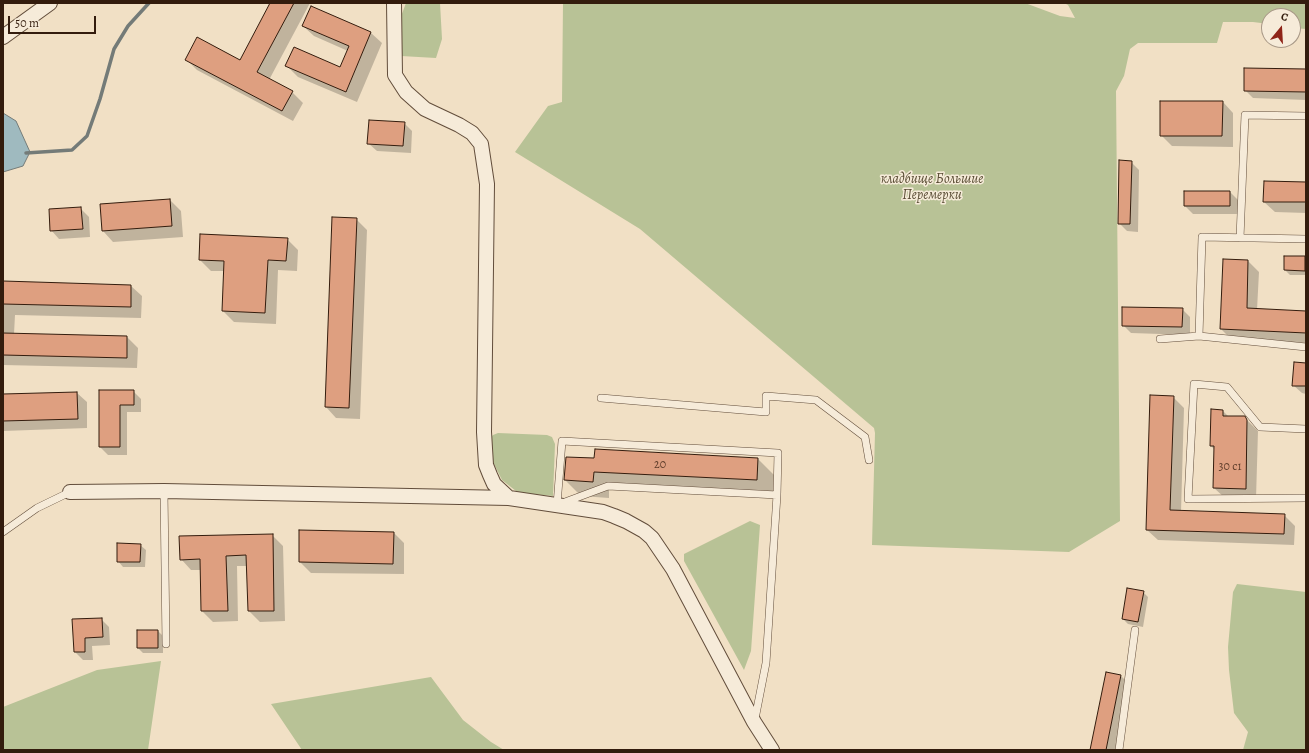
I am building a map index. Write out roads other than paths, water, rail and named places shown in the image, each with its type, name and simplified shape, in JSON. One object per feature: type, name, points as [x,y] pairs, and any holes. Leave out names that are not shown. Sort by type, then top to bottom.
[{"type":"street","points":[[3,37],[50,3]]},
{"type":"street","points":[[394,3],[395,75],[406,92],[425,109],[459,125],[472,133],[481,144],[487,184],[484,432],[486,465],[494,484],[509,498]]},
{"type":"street","points":[[70,492],[164,491],[509,498],[603,512],[614,516],[636,526],[652,538],[673,570],[754,722],[772,750]]},
{"type":"lane","points":[[1240,238],[1245,115],[1306,116]]},
{"type":"lane","points":[[1199,336],[1202,236],[1306,240]]},
{"type":"lane","points":[[1160,339],[1199,336],[1306,346]]},
{"type":"lane","points":[[1306,429],[1260,427],[1227,387],[1194,384],[1188,499],[1306,498]]},
{"type":"lane","points":[[601,398],[766,412],[766,396],[816,400],[865,437],[869,460]]},
{"type":"lane","points":[[754,722],[766,663],[777,495],[778,453],[562,441],[557,505],[608,486],[777,495]]},
{"type":"lane","points":[[164,491],[166,644]]},
{"type":"lane","points":[[3,532],[37,508],[70,492]]},
{"type":"lane","points":[[1119,750],[1135,630]]},
{"type":"water","points":[[3,113],[16,121],[30,152],[23,166],[3,172]]},
{"type":"waterway","points":[[26,153],[72,150],[87,136],[100,99],[114,49],[128,26],[149,3]]},
{"type":"park label","name":"кладбище Большие Перемерки","points":[[932,188]]}]
